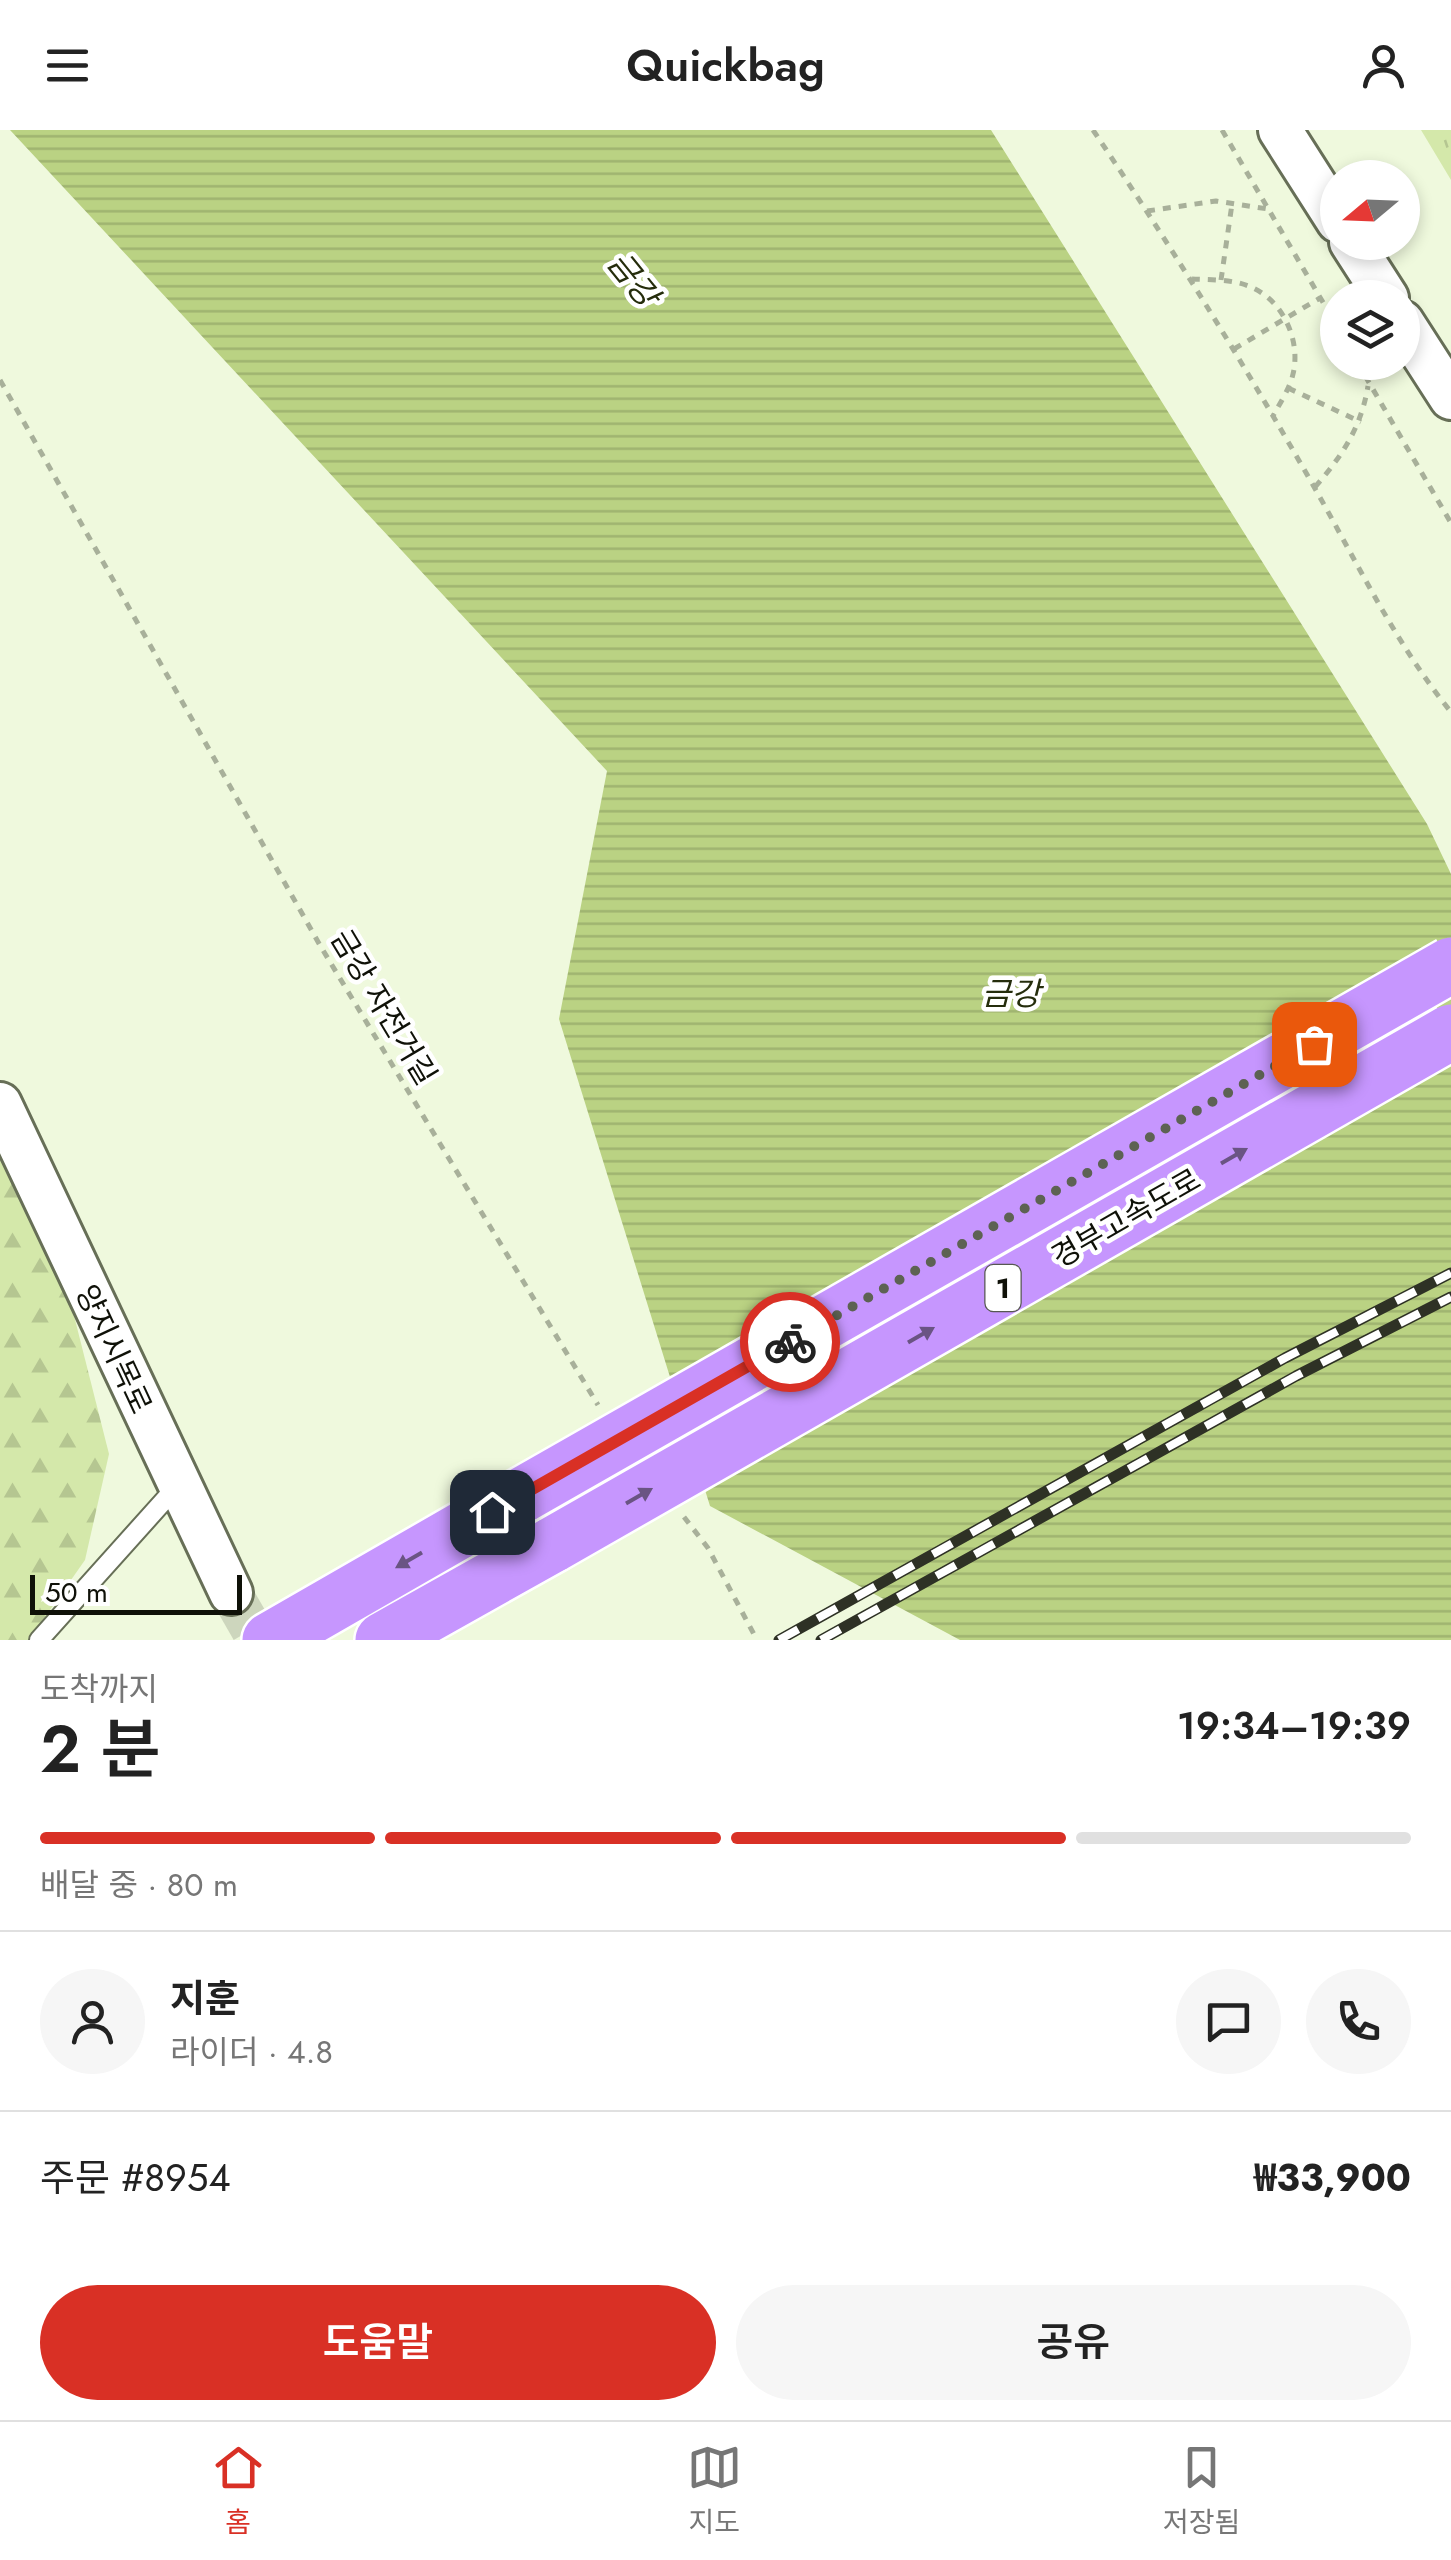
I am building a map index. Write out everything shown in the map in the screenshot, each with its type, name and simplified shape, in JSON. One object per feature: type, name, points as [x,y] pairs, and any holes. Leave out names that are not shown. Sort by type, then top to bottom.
[{"type":"highway","name":"경부고속도로","points":[[270,1640],[1451,965]]},
{"type":"highway","name":"경부고속도로","points":[[383,1640],[1451,1032]]},
{"type":"street","points":[[1280,130],[1320,193]]},
{"type":"street","points":[[1420,350],[1451,398]]},
{"type":"street","name":"양지시목로","points":[[0,1104],[232,1592]]},
{"type":"lane","points":[[39,1640],[178,1484]]},
{"type":"path","points":[[1092,130],[1191,279],[1418,668],[1451,712]]},
{"type":"path","points":[[1222,130],[1320,298],[1234,349]]},
{"type":"path","points":[[1147,211],[1195,202],[1269,209]]},
{"type":"path","points":[[1221,280],[1232,203]]},
{"type":"path","points":[[1191,279],[1221,280],[1255,288],[1284,319],[1295,341],[1296,360],[1288,388],[1273,416]]},
{"type":"path","name":"금강 자전거길","points":[[0,380],[320,947],[609,1419]]},
{"type":"path","points":[[1366,380],[1451,524]]},
{"type":"path","points":[[1314,488],[1342,454],[1361,422],[1368,384]]},
{"type":"path","points":[[1288,388],[1361,422]]},
{"type":"path","points":[[675,1505],[708,1548],[757,1640]]},
{"type":"green space","points":[[1421,130],[1451,130],[1451,180]]},
{"type":"green space","points":[[0,1149],[45,1201],[109,1454],[85,1560],[29,1640],[0,1640]]},
{"type":"water","name":"금강","points":[[10,130],[991,130],[1427,824],[1451,874],[1451,1640],[960,1640],[710,1506],[559,1019],[607,771]]},
{"type":"tunnel","points":[[231,1593],[258,1640]]},
{"type":"railway","points":[[779,1640],[1285,1358],[1451,1273]]},
{"type":"railway","points":[[821,1640],[1296,1376],[1451,1297]]},
{"type":"way so far","points":[[790,1342],[1314,1044]]},
{"type":"route","points":[[492,1512],[790,1342]]}]
